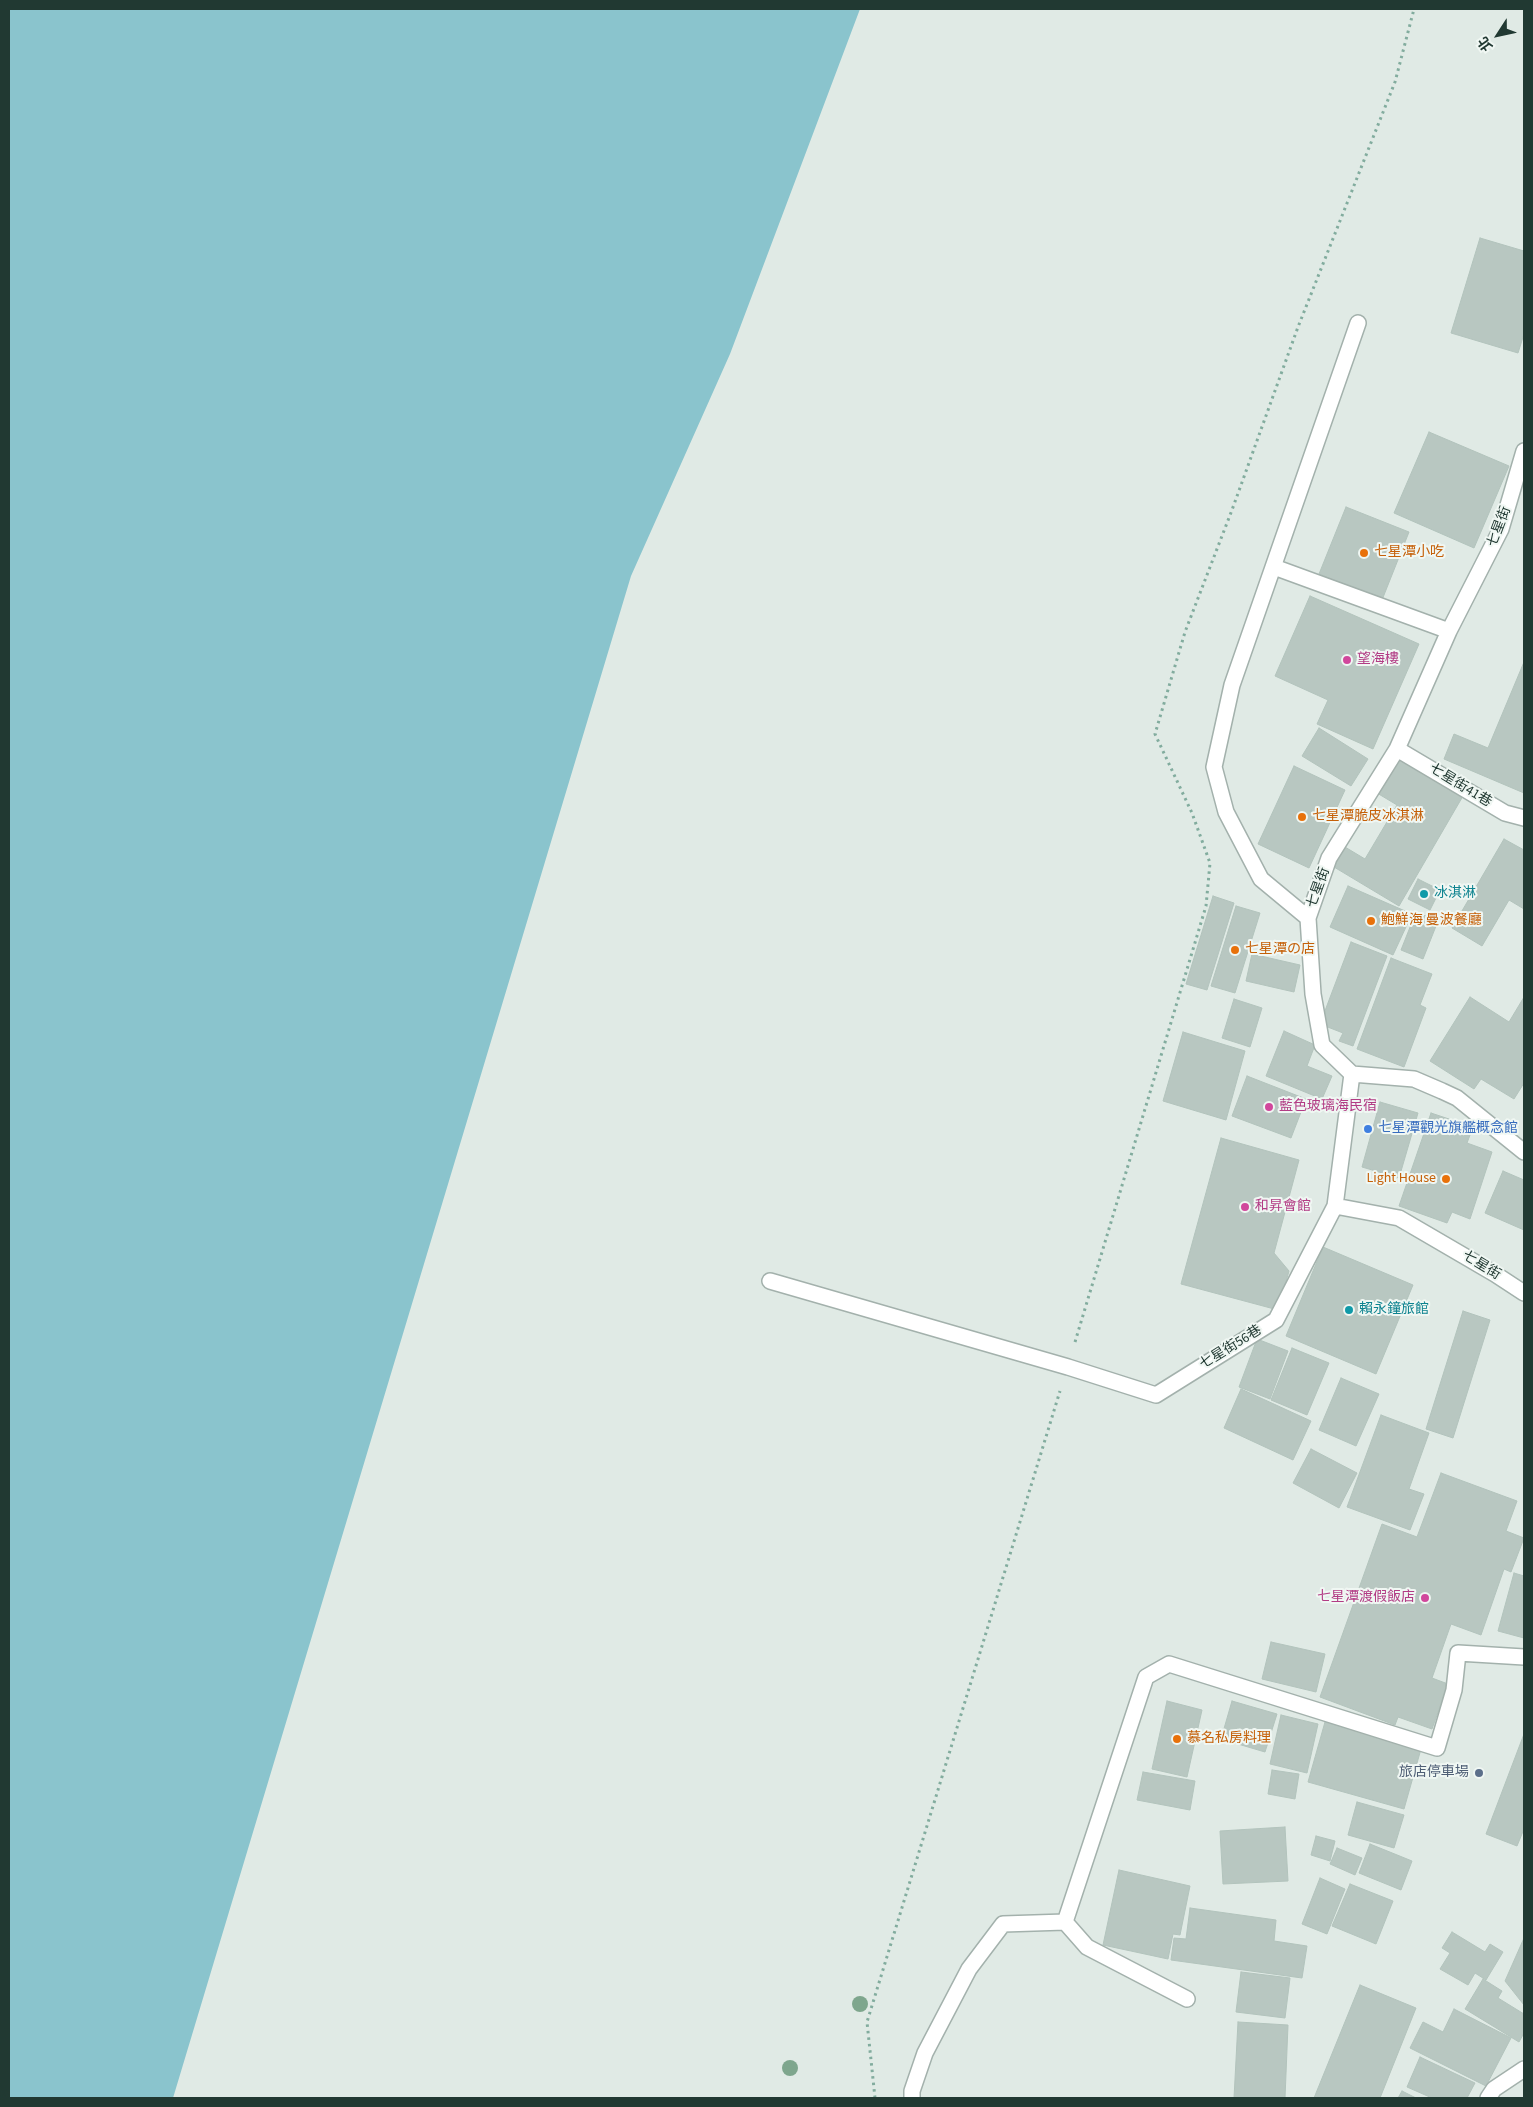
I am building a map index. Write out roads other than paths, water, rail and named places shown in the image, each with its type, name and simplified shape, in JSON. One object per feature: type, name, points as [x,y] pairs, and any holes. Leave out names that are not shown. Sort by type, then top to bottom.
[{"type":"street","points":[[1308,918],[1262,879],[1226,812],[1214,767],[1232,685],[1358,323]]},
{"type":"street","name":"七星街","points":[[1352,1074],[1322,1045],[1313,994],[1308,918],[1329,858],[1398,749],[1449,631],[1484,566],[1501,529],[1524,450]]},
{"type":"street","points":[[1274,567],[1449,631]]},
{"type":"street","name":"七星街41巷","points":[[1398,749],[1505,813],[1524,818]]},
{"type":"street","points":[[1335,1206],[1352,1074],[1414,1079],[1442,1091],[1456,1098],[1524,1152]]},
{"type":"street","name":"七星街","points":[[1335,1206],[1400,1218],[1524,1293]]},
{"type":"street","name":"七星街56巷","points":[[770,1281],[1068,1366],[1156,1394],[1276,1320],[1335,1206]]},
{"type":"street","points":[[1065,1922],[1146,1677],[1169,1664],[1437,1748],[1454,1690],[1458,1653],[1524,1657]]},
{"type":"street","points":[[1065,1922],[1087,1947],[1187,1999]]},
{"type":"street","points":[[912,2098],[912,2091],[925,2053],[969,1969],[1003,1924],[1065,1922]]},
{"type":"street","points":[[1488,2098],[1494,2089],[1524,2069]]},
{"type":"water","points":[[9,9],[860,9],[730,354],[631,576],[173,2098],[9,2098]]},
{"type":"place","name":"七星潭小吃","points":[[1364,553]]},
{"type":"place","name":"望海樓","points":[[1347,660]]},
{"type":"place","name":"七星潭脆皮冰淇淋","points":[[1302,817]]},
{"type":"place","name":"冰淇淋","points":[[1424,894]]},
{"type":"place","name":"鮑鮮海 曼波餐廳","points":[[1371,921]]},
{"type":"place","name":"七星潭の店","points":[[1235,950]]},
{"type":"place","name":"藍色玻璃海民宿","points":[[1269,1107]]},
{"type":"place","name":"七星潭觀光旗艦概念館","points":[[1368,1129]]},
{"type":"place","name":"Light House","points":[[1446,1179]]},
{"type":"place","name":"和昇會館","points":[[1245,1207]]},
{"type":"place","name":"賴永鐘旅館","points":[[1349,1310]]},
{"type":"place","name":"七星潭渡假飯店","points":[[1425,1598]]},
{"type":"place","name":"慕名私房料理","points":[[1177,1739]]},
{"type":"place","name":"旅店停車場","points":[[1479,1773]]}]
